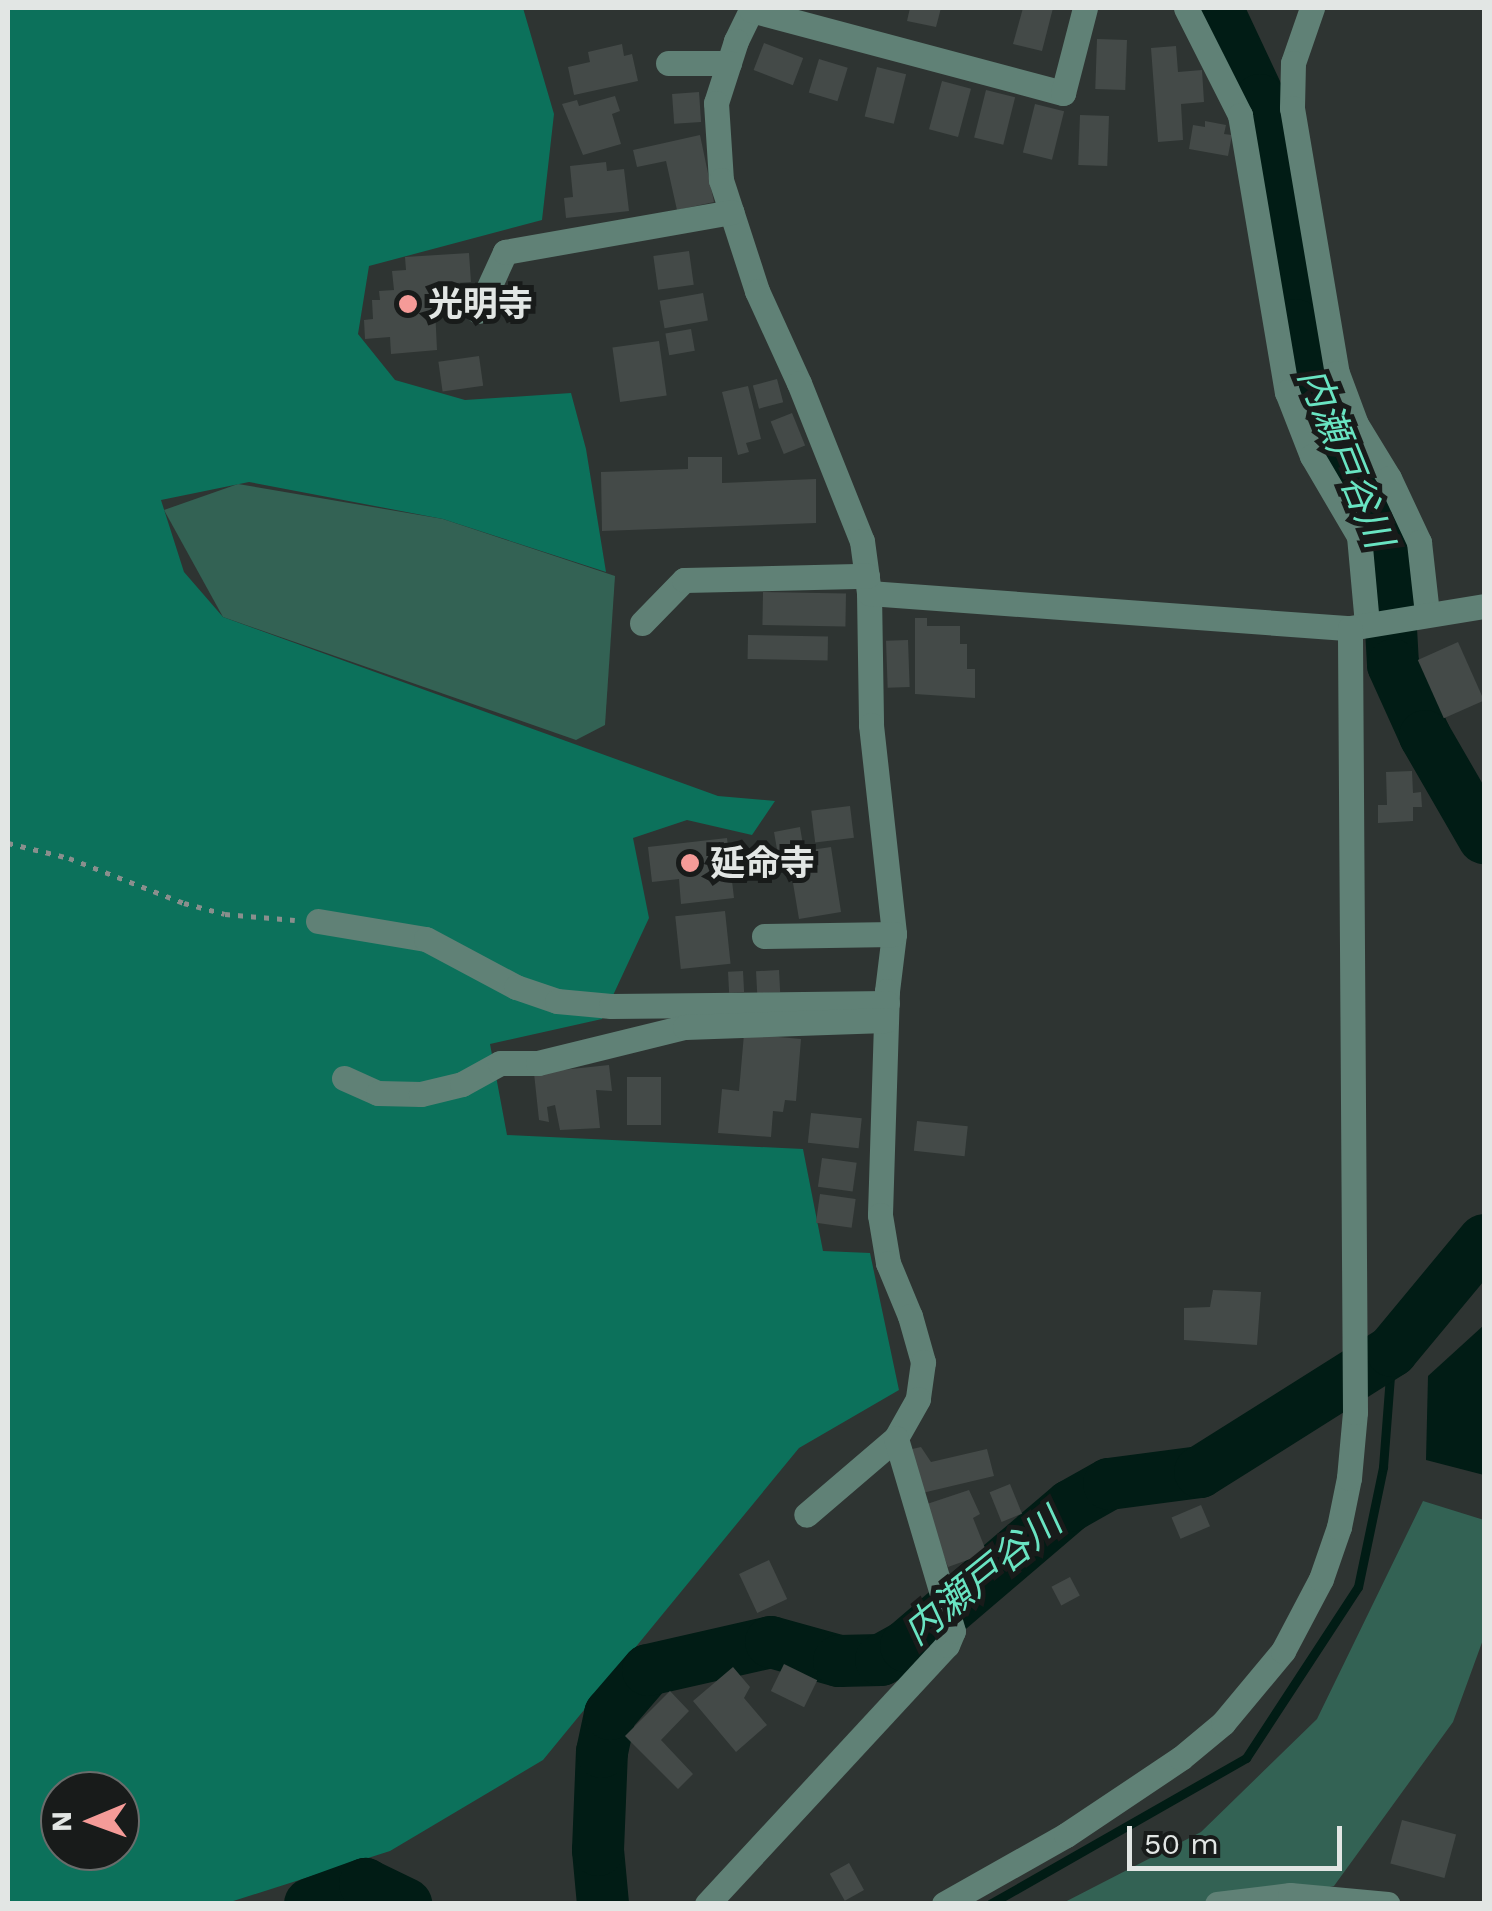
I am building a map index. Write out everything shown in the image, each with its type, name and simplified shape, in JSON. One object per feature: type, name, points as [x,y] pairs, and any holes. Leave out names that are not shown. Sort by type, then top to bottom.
[{"type":"street","points":[[806,1515],[896,1438],[918,1399],[922,1362],[910,1316],[888,1263],[880,1215],[887,1012],[894,934],[871,726],[868,584],[862,541],[800,383],[757,291],[720,180],[716,103],[752,8],[1064,93],[1084,8]]},
{"type":"street","points":[[944,1904],[1066,1836],[1181,1758],[1257,1686],[1283,1650],[1320,1579],[1350,1478],[1355,1412],[1360,536],[1312,456],[1287,392],[1240,115],[1186,8]]},
{"type":"street","points":[[1312,8],[1293,63],[1292,108],[1337,373],[1356,424],[1389,478],[1419,542],[1417,614]]},
{"type":"street","points":[[668,63],[729,63]]},
{"type":"street","points":[[478,311],[504,252],[731,212]]},
{"type":"street","points":[[642,623],[684,580],[868,584],[1359,626],[1484,606]]},
{"type":"street","points":[[318,920],[426,939],[516,988],[556,1001],[611,1006],[887,1012]]},
{"type":"street","points":[[764,936],[894,934]]},
{"type":"street","points":[[344,1078],[378,1094],[420,1094],[462,1084],[500,1063],[538,1064],[685,1027],[887,1012]]},
{"type":"street","points":[[706,1904],[947,1644],[953,1631],[896,1438]]},
{"type":"street","points":[[1217,1904],[1290,1895],[1388,1904]]},
{"type":"path","points":[[8,842],[69,858],[184,903],[225,914],[318,920]]},
{"type":"green space","points":[[8,8],[523,8],[554,114],[542,220],[369,266],[358,334],[395,380],[465,400],[571,393],[586,449],[606,572],[443,519],[249,482],[161,500],[184,572],[223,617],[718,796],[775,801],[752,835],[687,820],[633,838],[649,918],[602,1019],[490,1044],[507,1135],[803,1149],[823,1251],[870,1253],[899,1390],[799,1448],[543,1760],[390,1851],[227,1903],[8,1904]]},
{"type":"green space","points":[[238,484],[443,519],[615,576],[605,725],[576,740],[223,617],[164,510]]},
{"type":"green space","points":[[1423,1501],[1484,1520],[1484,1637],[1453,1722],[1334,1886],[1253,1903],[1061,1904],[1201,1832],[1317,1719]]},
{"type":"shaded area","points":[[1484,1325],[1484,1475],[1426,1460],[1428,1376]]},
{"type":"building","points":[[910,8],[941,8],[936,27],[907,21]]},
{"type":"building","points":[[1023,8],[1053,8],[1042,51],[1013,44]]},
{"type":"building","points":[[1097,39],[1127,40],[1125,90],[1095,89]]},
{"type":"building","points":[[764,43],[803,58],[793,85],[754,70]]},
{"type":"building","points":[[622,44],[624,56],[632,54],[638,81],[574,95],[568,67],[590,62],[588,52]]},
{"type":"building","points":[[1176,46],[1178,72],[1202,70],[1204,102],[1181,104],[1183,140],[1158,142],[1151,48]]},
{"type":"building","points":[[819,59],[848,68],[837,101],[809,92]]},
{"type":"building","points":[[877,67],[906,74],[894,124],[865,116]]},
{"type":"building","points":[[942,81],[971,89],[958,137],[929,129]]},
{"type":"building","points":[[986,90],[1015,97],[1003,145],[974,138]]},
{"type":"building","points":[[699,92],[701,122],[674,124],[672,94]]},
{"type":"building","points":[[615,96],[620,111],[612,114],[621,144],[583,155],[562,104],[577,100],[579,106]]},
{"type":"building","points":[[1035,104],[1064,111],[1052,160],[1023,153]]},
{"type":"building","points":[[1080,115],[1109,116],[1107,166],[1078,165]]},
{"type":"building","points":[[1205,121],[1226,125],[1224,134],[1232,135],[1228,156],[1189,149],[1193,125],[1205,127]]},
{"type":"building","points":[[700,135],[714,202],[677,210],[666,161],[637,167],[633,150]]},
{"type":"building","points":[[606,162],[607,171],[624,169],[629,211],[566,218],[564,198],[573,197],[570,166]]},
{"type":"building","points":[[689,251],[694,285],[658,290],[653,256]]},
{"type":"building","name":"光明寺","points":[[469,253],[471,282],[442,284],[444,308],[435,308],[437,350],[391,354],[390,337],[365,339],[364,320],[373,319],[372,300],[380,300],[379,291],[394,290],[392,271],[406,270],[405,257]]},
{"type":"building","points":[[703,293],[708,321],[665,328],[660,301]]},
{"type":"building","points":[[691,329],[695,351],[669,355],[665,334]]},
{"type":"building","points":[[659,341],[667,395],[620,402],[612,348]]},
{"type":"building","points":[[479,356],[483,386],[443,391],[438,362]]},
{"type":"building","points":[[777,379],[783,402],[759,409],[753,385]]},
{"type":"building","points":[[748,386],[761,439],[746,443],[749,452],[738,455],[722,392]]},
{"type":"building","points":[[792,413],[805,445],[784,454],[771,422]]},
{"type":"building","points":[[688,457],[722,457],[722,483],[816,479],[816,523],[602,531],[601,472],[688,469]]},
{"type":"building","points":[[763,592],[846,593],[845,626],[762,625]]},
{"type":"building","points":[[915,618],[927,618],[927,626],[960,626],[960,644],[967,644],[967,669],[975,669],[975,698],[915,694]]},
{"type":"building","points":[[748,635],[828,636],[828,660],[748,659]]},
{"type":"building","points":[[908,640],[910,687],[888,688],[886,641]]},
{"type":"building","points":[[1458,642],[1484,700],[1444,718],[1418,660]]},
{"type":"building","points":[[1412,771],[1413,793],[1421,792],[1422,807],[1413,807],[1413,821],[1378,823],[1378,805],[1387,805],[1386,772]]},
{"type":"building","points":[[850,806],[854,838],[815,843],[811,811]]},
{"type":"building","points":[[800,827],[804,851],[831,847],[841,912],[799,919],[789,859],[779,861],[774,832]]},
{"type":"building","name":"延命寺","points":[[727,838],[734,898],[681,904],[679,879],[652,882],[648,847]]},
{"type":"building","points":[[725,911],[731,964],[681,969],[675,916]]},
{"type":"building","points":[[779,970],[780,992],[757,993],[756,971]]},
{"type":"building","points":[[743,971],[744,992],[729,993],[728,972]]},
{"type":"building","points":[[744,1034],[801,1039],[796,1101],[785,1100],[783,1112],[773,1111],[771,1137],[718,1133],[722,1089],[739,1091]]},
{"type":"building","points":[[609,1065],[612,1091],[596,1090],[600,1128],[560,1130],[555,1105],[547,1107],[549,1122],[539,1120],[534,1073]]},
{"type":"building","points":[[627,1077],[661,1077],[661,1125],[627,1125]]},
{"type":"building","points":[[811,1113],[862,1118],[859,1148],[808,1143]]},
{"type":"building","points":[[917,1121],[968,1126],[965,1156],[914,1151]]},
{"type":"building","points":[[822,1158],[857,1163],[853,1192],[818,1187]]},
{"type":"building","points":[[820,1194],[856,1199],[852,1228],[816,1223]]},
{"type":"building","points":[[1213,1290],[1261,1292],[1257,1345],[1184,1340],[1184,1308],[1210,1307]]},
{"type":"building","points":[[921,1447],[931,1462],[987,1449],[994,1476],[918,1494],[908,1450]]},
{"type":"building","points":[[1010,1484],[1022,1514],[1002,1522],[990,1492]]},
{"type":"building","points":[[969,1490],[980,1514],[973,1518],[987,1553],[948,1567],[924,1505]]},
{"type":"building","points":[[1201,1505],[1210,1526],[1181,1539],[1172,1518]]},
{"type":"building","points":[[769,1560],[787,1599],[757,1613],[739,1574]]},
{"type":"building","points":[[1070,1577],[1080,1596],[1061,1605],[1051,1587]]},
{"type":"building","points":[[784,1664],[817,1680],[804,1707],[771,1691]]},
{"type":"building","points":[[733,1667],[750,1687],[744,1698],[767,1725],[736,1752],[693,1701]]},
{"type":"building","points":[[670,1691],[689,1711],[661,1740],[693,1774],[678,1789],[625,1736]]},
{"type":"building","points":[[1402,1820],[1456,1834],[1444,1878],[1390,1863]]},
{"type":"building","points":[[849,1863],[864,1890],[845,1901],[830,1874]]},
{"type":"waterway","name":"内瀬戸谷川","points":[[1217,8],[1260,100],[1296,325],[1320,413],[1371,502],[1387,557],[1393,665],[1425,736],[1484,838]]},
{"type":"waterway","name":"内瀬戸谷川","points":[[603,1904],[598,1850],[602,1752],[610,1714],[648,1670],[771,1642],[839,1661],[881,1660],[906,1646],[1070,1506],[1109,1484],[1200,1472],[1392,1351],[1484,1240]]},
{"type":"waterway","points":[[990,1904],[1246,1758],[1358,1587],[1383,1467],[1392,1351]]},
{"type":"waterway","name":"内瀬戸谷川","points":[[310,1904],[365,1884],[406,1904]]},
{"type":"place","name":"光明寺","points":[[408,304]]},
{"type":"place","name":"延命寺","points":[[690,863]]}]
